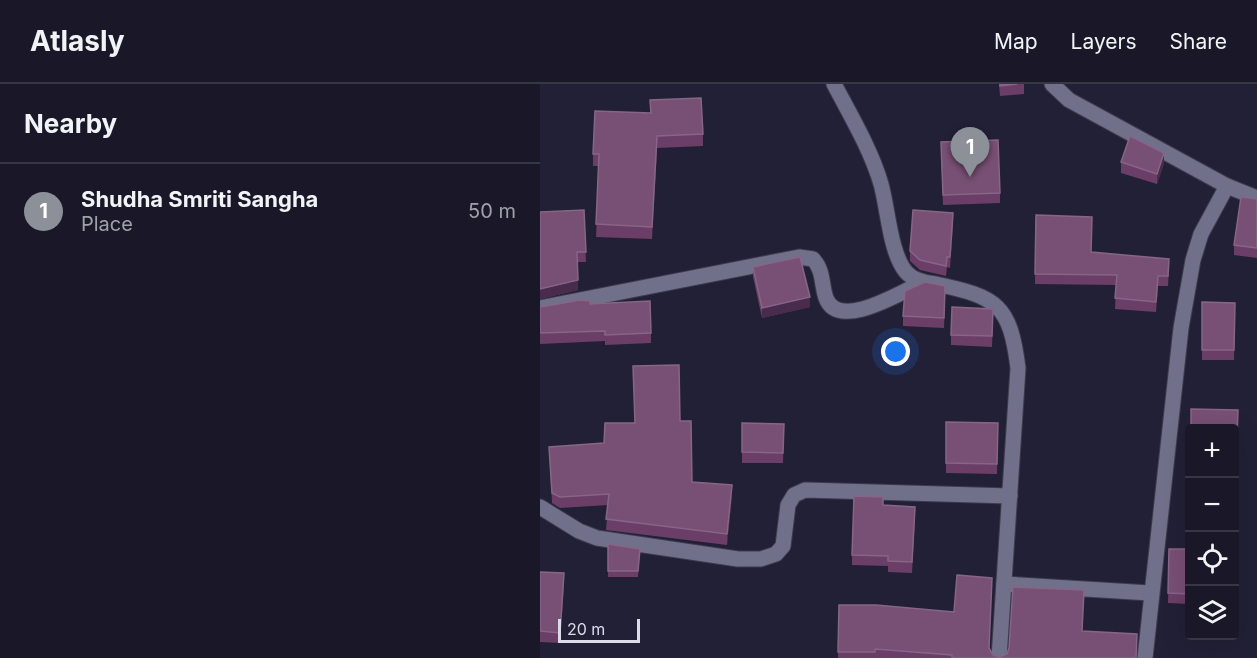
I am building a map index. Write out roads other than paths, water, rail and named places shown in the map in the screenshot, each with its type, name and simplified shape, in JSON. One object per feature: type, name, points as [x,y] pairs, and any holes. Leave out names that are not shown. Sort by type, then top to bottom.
[{"type":"street","points":[[834,84],[881,184],[896,251],[907,273],[924,282],[987,299],[1004,312],[1014,333],[1018,368],[999,658]]},
{"type":"street","points":[[1052,84],[1069,100],[1227,186],[1257,198]]},
{"type":"street","points":[[1145,658],[1150,593],[1181,328],[1192,260],[1205,224],[1227,186]]},
{"type":"street","points":[[540,308],[799,257],[813,259],[820,267],[826,300],[834,310],[847,313],[924,282]]},
{"type":"street","points":[[540,507],[579,531],[597,538],[738,559],[761,559],[776,554],[783,546],[789,505],[794,495],[805,490],[1010,496]]},
{"type":"street","points":[[1004,584],[1150,593]]},
{"type":"place","name":"Shudha Smriti Sangha","points":[[970,177]]}]
